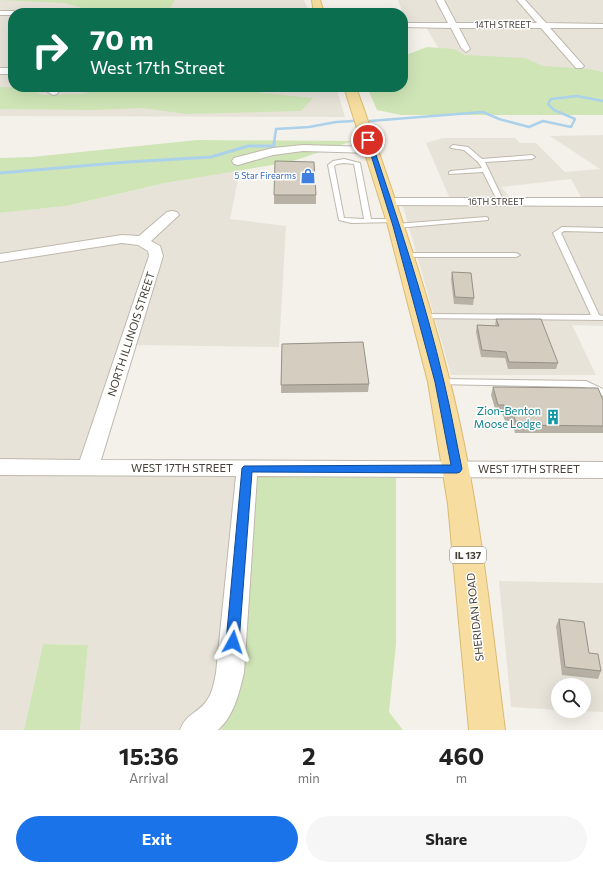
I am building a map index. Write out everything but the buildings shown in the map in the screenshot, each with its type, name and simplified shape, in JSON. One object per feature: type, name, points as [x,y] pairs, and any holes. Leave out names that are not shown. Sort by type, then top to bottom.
[{"type":"main road","name":"SHERIDAN ROAD","points":[[352,92],[389,202],[405,255],[439,382],[457,469],[463,512],[487,730]]},
{"type":"street","points":[[440,0],[466,49]]},
{"type":"street","points":[[521,0],[579,66]]},
{"type":"street","name":"14TH STREET","points":[[408,25],[603,26]]},
{"type":"street","points":[[238,161],[273,152],[303,148],[372,150]]},
{"type":"street","name":"16TH STREET","points":[[389,202],[603,202]]},
{"type":"street","points":[[0,258],[122,239],[142,241],[155,232],[172,215]]},
{"type":"street","name":"NORTH ILLINOIS STREET","points":[[88,468],[156,256],[155,249],[142,241]]},
{"type":"street","name":"WEST 17TH STREET","points":[[0,467],[603,470]]},
{"type":"street","points":[[203,724],[224,699],[230,673],[247,468]]},
{"type":"lane","points":[[453,147],[466,148],[481,161],[484,170],[502,202]]},
{"type":"lane","points":[[481,161],[532,158]]},
{"type":"lane","points":[[368,221],[357,163],[344,161],[335,162],[332,165],[341,219],[351,221],[395,223],[486,220]]},
{"type":"lane","points":[[451,174],[484,170]]},
{"type":"lane","points":[[422,316],[599,318],[557,234],[562,229],[603,230]]},
{"type":"lane","points":[[405,255],[516,255]]},
{"type":"lane","points":[[439,382],[586,384],[603,393]]},
{"type":"shaded area","points":[[0,0],[304,0],[308,8],[8,8],[8,92],[338,92],[345,117],[0,116]]},
{"type":"shaded area","points":[[398,0],[603,0],[603,77],[443,56],[424,24],[408,24],[408,8],[401,8]]},
{"type":"shaded area","points":[[603,135],[603,199],[582,199],[571,179],[501,187],[510,197],[450,199],[426,143],[443,138],[515,138],[520,143],[536,143],[565,172],[600,169],[550,136]]},
{"type":"shaded area","points":[[240,170],[230,219],[286,226],[279,347],[135,345],[94,474],[258,476],[240,692],[221,730],[80,730],[88,645],[43,644],[24,730],[0,730],[0,213],[66,206],[165,183]]},
{"type":"shaded area","points":[[402,203],[603,204],[603,326],[572,325],[596,375],[451,375]]},
{"type":"shaded area","points":[[499,581],[603,583],[603,712],[591,712],[591,678],[551,678],[551,710],[511,707]]},
{"type":"green space","points":[[0,0],[175,0],[170,8],[83,8],[65,3]]},
{"type":"green space","points":[[427,47],[454,49],[465,55],[525,58],[543,66],[589,69],[603,72],[603,115],[401,115],[377,110],[369,92],[408,92],[408,54]]},
{"type":"green space","points":[[0,87],[8,87],[8,92],[36,92],[42,95],[82,94],[88,92],[260,92],[313,98],[301,111],[186,114],[143,108],[95,110],[0,109]]},
{"type":"green space","points":[[197,140],[353,141],[290,162],[165,183],[66,206],[0,213],[0,158],[32,157]]},
{"type":"green space","points":[[258,476],[396,478],[396,644],[389,712],[403,730],[221,730],[240,692]]},
{"type":"green space","points":[[43,644],[88,645],[80,730],[24,730]]},
{"type":"waterway","points":[[370,121],[483,112],[499,119],[529,127],[543,121],[571,127],[575,119],[554,110],[548,104],[551,99],[577,96],[603,101]]},
{"type":"waterway","points":[[274,143],[276,129],[309,127],[336,122],[353,121]]},
{"type":"waterway","points":[[0,173],[128,162],[211,157],[248,146],[274,146],[274,143]]},
{"type":"place","name":"5 Star Firearms","points":[[308,176]]},
{"type":"place","name":"Zion-Benton Moose Lodge","points":[[553,417]]},
{"type":"route","points":[[233,642],[247,468],[457,469],[439,382],[422,316],[389,202],[368,140]]}]
